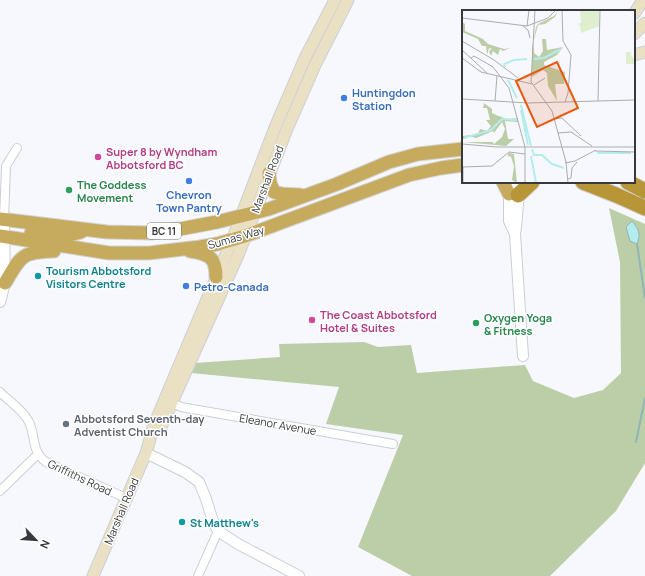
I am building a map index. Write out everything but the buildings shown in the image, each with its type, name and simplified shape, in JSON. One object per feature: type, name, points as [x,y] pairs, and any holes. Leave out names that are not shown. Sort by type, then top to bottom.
[{"type":"highway","name":"Sumas Way","points":[[2,220],[86,230],[151,233],[198,226],[269,208],[389,162],[418,154],[462,149]]},
{"type":"highway","name":"Sumas Way","points":[[2,237],[109,253],[149,253],[182,250],[245,236],[409,175],[462,165]]},
{"type":"highway","points":[[269,173],[270,183],[274,192],[282,194],[305,195]]},
{"type":"highway","points":[[505,183],[515,188],[529,183]]},
{"type":"highway","points":[[586,183],[645,208]]},
{"type":"highway","points":[[608,183],[645,198]]},
{"type":"highway","points":[[630,183],[645,191]]},
{"type":"highway","points":[[2,237],[14,232],[20,232],[62,237],[86,230]]},
{"type":"highway","points":[[5,283],[16,264],[28,254],[34,252],[78,249]]},
{"type":"highway","points":[[182,250],[202,253],[212,259],[216,266],[216,278]]},
{"type":"main road","name":"Marshall Road","points":[[93,576],[148,449],[160,429],[168,401],[276,125],[305,58],[335,0]]},
{"type":"main road","name":"Marshall Road","points":[[168,401],[217,302],[245,236],[287,129],[316,63],[348,0]]},
{"type":"main road","points":[[635,12],[643,0]]},
{"type":"main road","points":[[635,33],[645,23]]},
{"type":"main road","points":[[635,55],[645,52]]},
{"type":"street","points":[[0,302],[5,283],[2,220],[6,166],[17,148]]},
{"type":"street","points":[[515,188],[515,234],[522,356]]},
{"type":"street","name":"Griffiths Road","points":[[0,392],[20,410],[29,421],[38,454],[46,462],[126,498]]},
{"type":"street","name":"Eleanor Avenue","points":[[168,401],[181,406],[394,444]]},
{"type":"street","points":[[148,449],[186,472],[199,482],[213,522],[218,531],[238,544],[299,576]]},
{"type":"street","points":[[0,491],[38,454]]},
{"type":"street","points":[[198,576],[218,531]]},
{"type":"green space","points":[[609,208],[645,224],[645,463],[616,511],[550,576],[412,576],[358,547],[403,435],[326,424],[339,387],[191,373],[195,363],[280,357],[279,344],[364,342],[378,347],[411,345],[417,373],[525,365],[533,381],[574,398],[603,390],[621,373],[620,262]]},
{"type":"water","points":[[632,221],[639,232],[637,244],[630,241],[626,227]]},
{"type":"waterway","points":[[637,244],[645,298]]},
{"type":"waterway","points":[[636,442],[645,398]]},
{"type":"place","name":"Huntingdon Station","points":[[344,98]]},
{"type":"place","name":"Super 8 by Wyndham Abbotsford BC","points":[[98,157]]},
{"type":"place","name":"Chevron Town Pantry","points":[[189,181]]},
{"type":"place","name":"The Goddess Movement","points":[[69,190]]},
{"type":"place","name":"Tourism Abbotsford Visitors Centre","points":[[38,276]]},
{"type":"place","name":"Petro-Canada","points":[[186,286]]},
{"type":"place","name":"The Coast Abbotsford Hotel & Suites","points":[[312,320]]},
{"type":"place","name":"Oxygen Yoga & Fitness","points":[[476,323]]},
{"type":"place","name":"Abbotsford Seventh-day Adventist Church","points":[[66,424]]},
{"type":"place","name":"St Matthew's","points":[[182,522]]}]
